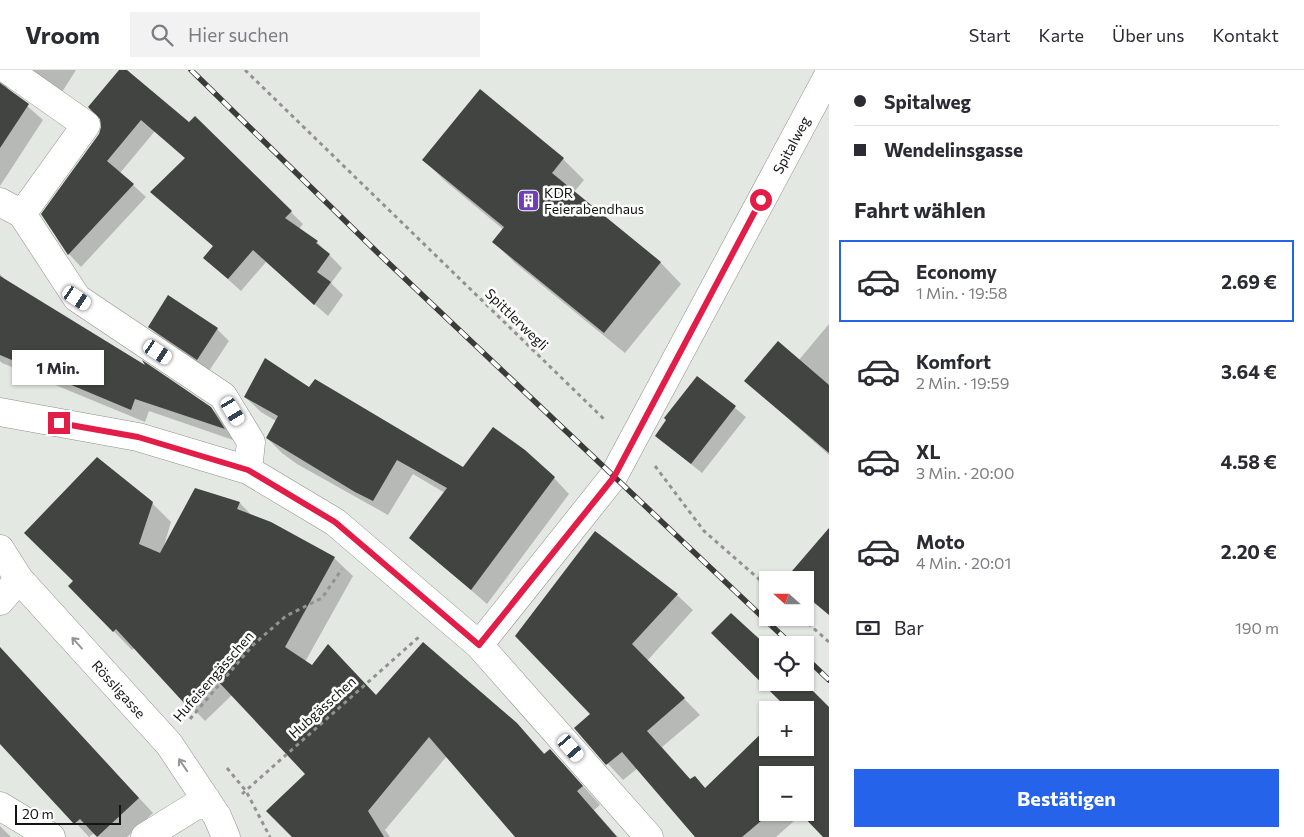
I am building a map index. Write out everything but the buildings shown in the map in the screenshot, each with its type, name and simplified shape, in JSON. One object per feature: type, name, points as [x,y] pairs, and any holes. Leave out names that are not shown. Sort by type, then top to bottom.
[{"type":"street","points":[[8,70],[86,125],[11,208],[77,298],[223,396],[251,442],[248,470]]},
{"type":"street","name":"Spitalweg","points":[[479,645],[614,477],[829,74]]},
{"type":"street","points":[[0,412],[138,437],[248,470],[335,522],[479,645],[649,837]]},
{"type":"street","name":"Rössligasse","points":[[0,549],[19,579],[169,744],[216,818]]},
{"type":"street","points":[[0,601],[19,579]]},
{"type":"street","points":[[0,806],[51,837]]},
{"type":"street","points":[[145,837],[216,818]]},
{"type":"path","name":"Spittlerwegli","points":[[245,70],[632,446],[658,468],[704,531],[759,579]]},
{"type":"path","name":"Hufeisengässchen","points":[[169,744],[253,644],[286,616],[322,598],[360,544]]},
{"type":"path","name":"Hubgässchen","points":[[216,818],[443,615]]},
{"type":"path","points":[[811,626],[829,642]]},
{"type":"railway","points":[[191,70],[379,254],[782,636]]},
{"type":"railway","points":[[814,666],[829,680]]},
{"type":"place","name":"KDR Feierabendhaus","points":[[528,200]]},
{"type":"route","points":[[59,423],[138,437],[248,470],[335,522],[479,645],[614,477],[761,200]]}]
